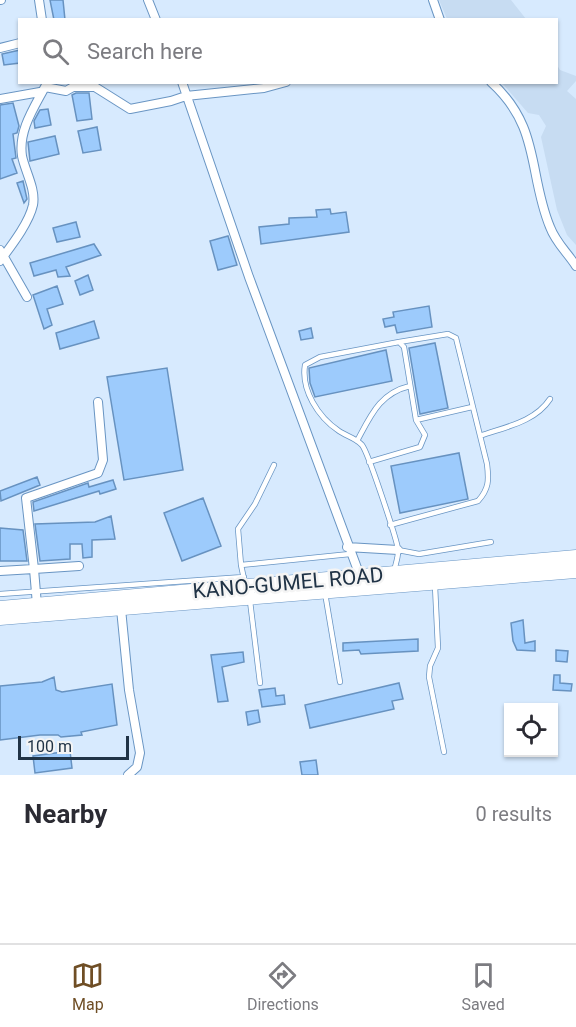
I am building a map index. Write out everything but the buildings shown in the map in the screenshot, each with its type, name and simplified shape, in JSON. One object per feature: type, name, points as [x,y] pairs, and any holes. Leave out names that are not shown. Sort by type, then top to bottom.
[{"type":"main road","name":"KANO-GUMEL ROAD","points":[[4,613],[37,597],[247,588],[325,593],[392,580],[576,557]]},
{"type":"main road","name":"KANO-GUMEL ROAD","points":[[4,613],[121,609],[247,588],[360,576],[435,583],[576,571]]},
{"type":"street","points":[[148,0],[155,18]]},
{"type":"street","points":[[433,0],[439,18]]},
{"type":"street","points":[[0,49],[18,44]]},
{"type":"street","points":[[183,84],[249,277],[360,576]]},
{"type":"street","points":[[0,99],[44,87],[66,91],[73,87],[95,87],[130,109],[186,96],[264,88],[279,84]]},
{"type":"street","points":[[493,84],[507,100],[524,128],[535,160],[550,226],[558,244],[576,266]]},
{"type":"street","points":[[27,297],[1,256],[33,207],[22,149],[30,111],[44,87]]},
{"type":"street","points":[[37,597],[26,498],[98,473],[103,460],[98,402]]},
{"type":"street","points":[[349,550],[398,550]]},
{"type":"street","points":[[0,570],[79,566]]},
{"type":"street","points":[[121,609],[129,690],[140,753],[137,767],[128,775]]},
{"type":"lane","points":[[390,525],[478,501],[486,492],[489,482],[480,436],[453,334],[320,357],[305,365],[306,388],[314,405],[333,427],[364,447],[398,550],[392,580]]},
{"type":"lane","points":[[369,462],[420,447],[425,435],[417,420],[404,347],[399,342]]},
{"type":"lane","points":[[357,441],[372,411],[384,397],[395,390],[410,386]]},
{"type":"lane","points":[[480,436],[535,416],[550,399]]},
{"type":"lane","points":[[417,420],[472,407]]},
{"type":"lane","points":[[261,683],[237,529],[255,504],[274,465]]},
{"type":"lane","points":[[398,550],[419,554],[491,542]]},
{"type":"lane","points":[[241,565],[349,550]]},
{"type":"lane","points":[[435,583],[438,648],[430,666],[429,676],[444,752]]},
{"type":"lane","points":[[325,593],[340,682]]},
{"type":"lane","points":[[0,594],[37,597]]},
{"type":"shaded area","points":[[439,0],[511,0],[525,18],[447,18]]},
{"type":"shaded area","points":[[558,67],[560,70],[576,76],[576,81],[567,91],[576,99],[576,245],[567,235],[557,210],[541,137],[546,126],[539,115],[528,113],[503,84],[558,84]]}]
